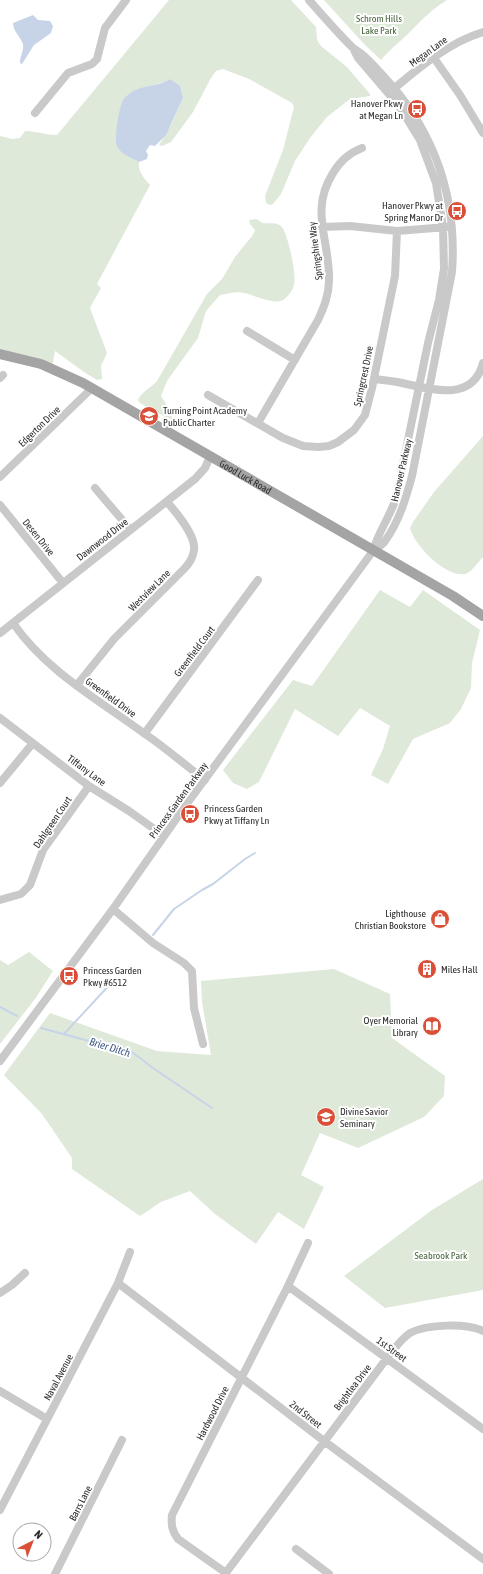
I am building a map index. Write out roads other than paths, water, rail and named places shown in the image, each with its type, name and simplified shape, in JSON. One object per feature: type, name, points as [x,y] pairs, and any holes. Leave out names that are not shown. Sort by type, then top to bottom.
[{"type":"main road","name":"Good Luck Road","points":[[0,354],[41,364],[92,388],[453,596],[483,616]]},
{"type":"street","points":[[35,112],[68,73],[92,64],[97,59],[105,28],[126,0]]},
{"type":"street","name":"Hanover Parkway","points":[[309,0],[353,48],[362,54],[391,91],[417,118],[438,160],[446,185],[452,227],[452,272],[407,496],[397,521],[385,542],[373,551]]},
{"type":"street","name":"Megan Lane","points":[[391,91],[434,58],[461,40],[483,32]]},
{"type":"street","points":[[434,58],[460,95],[483,133]]},
{"type":"street","name":"Hanover Parkway","points":[[373,551],[376,538],[387,520],[396,498],[439,300],[442,276],[443,227],[438,193],[427,155],[409,120],[391,91]]},
{"type":"street","name":"Springshire Way","points":[[258,423],[318,320],[328,295],[329,274],[321,212],[322,200],[328,180],[337,166],[347,156],[362,148]]},
{"type":"street","points":[[322,227],[350,226],[397,232],[452,227]]},
{"type":"street","name":"Springcrest Drive","points":[[208,395],[296,444],[318,447],[333,445],[354,430],[368,406],[395,276],[397,232]]},
{"type":"street","points":[[247,331],[295,360]]},
{"type":"street","points":[[374,378],[428,389],[447,391],[459,390],[477,376],[483,363]]},
{"type":"street","name":"Edgerton Drive","points":[[0,478],[92,388]]},
{"type":"street","name":"Dawnwood Drive","points":[[1,631],[199,476],[210,457]]},
{"type":"street","points":[[95,488],[130,529]]},
{"type":"street","name":"Westview Lane","points":[[77,686],[114,639],[184,569],[192,559],[194,550],[193,542],[179,516],[167,502]]},
{"type":"street","name":"Desen Drive","points":[[0,505],[63,583]]},
{"type":"street","name":"Princess Garden Parkway","points":[[0,1061],[373,551]]},
{"type":"street","name":"Greenfield Court","points":[[145,733],[258,580]]},
{"type":"street","name":"Greenfield Drive","points":[[13,623],[30,645],[77,686],[145,733],[205,780]]},
{"type":"street","name":"Tiffany Lane","points":[[0,718],[89,786],[129,811],[164,836]]},
{"type":"street","points":[[0,783],[33,743]]},
{"type":"street","name":"Dahlgreen Court","points":[[0,900],[21,894],[30,885],[43,850],[89,786]]},
{"type":"street","points":[[113,908],[153,943],[184,963],[192,971],[194,1008],[203,1044]]},
{"type":"street","name":"Hardwood Drive","points":[[226,1573],[178,1539],[173,1531],[171,1523],[172,1515],[288,1286],[308,1243]]},
{"type":"street","name":"Naval Avenue","points":[[0,1510],[118,1283],[130,1252]]},
{"type":"street","points":[[0,1293],[12,1285],[25,1273]]},
{"type":"street","name":"2nd Street","points":[[118,1283],[324,1441],[483,1559]]},
{"type":"street","name":"1st Street","points":[[288,1286],[483,1429]]},
{"type":"street","name":"Brightlea Drive","points":[[226,1573],[324,1441],[387,1358],[405,1337],[417,1330],[459,1325],[473,1327],[483,1331]]},
{"type":"street","points":[[0,1392],[47,1419]]},
{"type":"street","name":"Barrs Lane","points":[[55,1574],[122,1440]]},
{"type":"street","points":[[296,1549],[330,1574]]},
{"type":"water","points":[[33,15],[38,20],[50,21],[53,26],[51,33],[34,45],[22,64],[20,63],[23,44],[14,29],[13,23]]},
{"type":"water","points":[[170,79],[180,86],[183,98],[166,135],[155,146],[150,145],[146,151],[148,155],[147,159],[139,162],[123,154],[117,146],[117,130],[121,104],[130,93],[135,90],[162,83]]},
{"type":"waterway","points":[[153,935],[174,909],[213,884],[255,853]]},
{"type":"waterway","points":[[64,1034],[113,981]]},
{"type":"waterway","name":"Brier Ditch","points":[[0,1007],[17,1016]]},
{"type":"waterway","name":"Brier Ditch","points":[[41,1028],[100,1044],[123,1048],[132,1052],[212,1108]]},
{"type":"place","name":"Hanover Pkwy at Megan Ln","points":[[417,109]]},
{"type":"place","name":"Hanover Pkwy at Spring Manor Dr","points":[[457,211]]},
{"type":"place","name":"Turning Point Academy Public Charter","points":[[149,416]]},
{"type":"place","name":"Princess Garden Pkwy at Tiffany Ln","points":[[190,814]]},
{"type":"place","name":"Lighthouse Christian Bookstore","points":[[440,919]]},
{"type":"place","name":"Miles Hall","points":[[427,969]]},
{"type":"place","name":"Princess Garden Pkwy #6512","points":[[69,976]]},
{"type":"place","name":"Oyer Memorial Library","points":[[432,1026]]},
{"type":"place","name":"Divine Savior Seminary","points":[[326,1117]]},
{"type":"park label","name":"Schrom Hills Lake Park","points":[[379,24]]},
{"type":"park label","name":"Seabrook Park","points":[[441,1255]]}]
